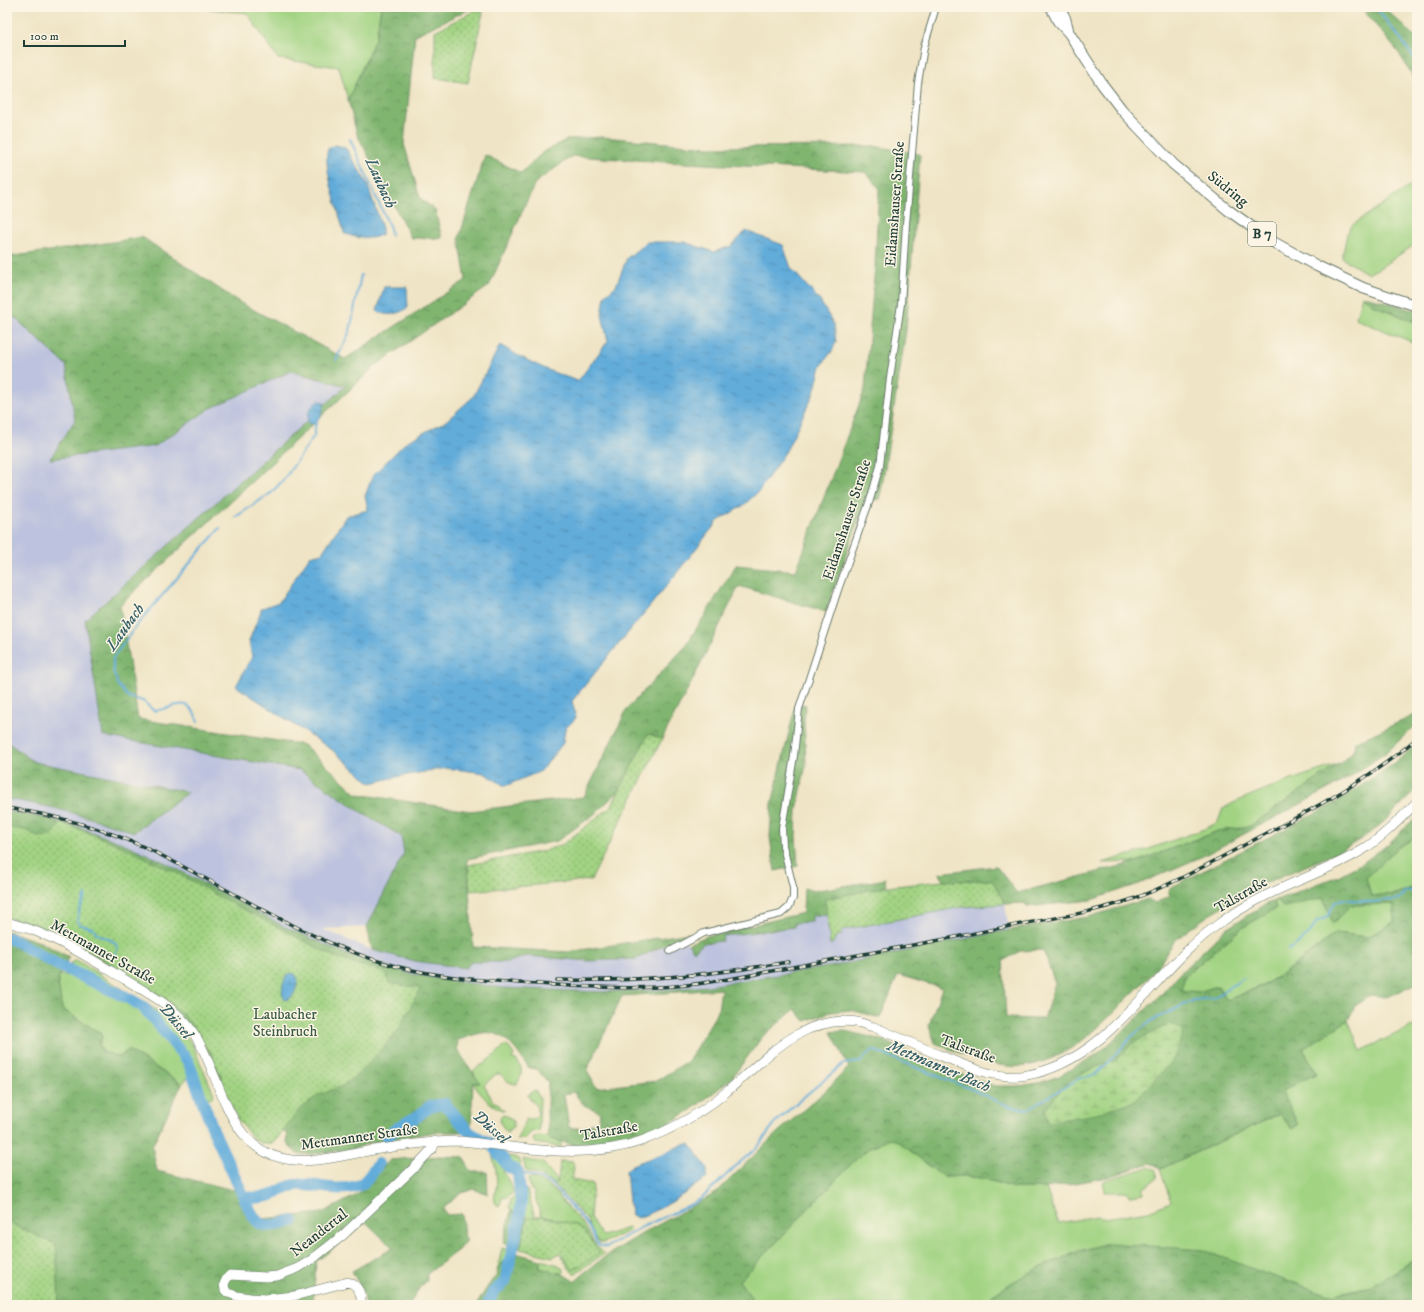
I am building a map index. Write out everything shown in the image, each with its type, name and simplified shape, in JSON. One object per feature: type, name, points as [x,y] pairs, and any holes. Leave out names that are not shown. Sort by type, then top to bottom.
[{"type":"main road","name":"Südring","points":[[1051,7],[1058,21],[1069,33],[1102,84],[1122,110],[1173,164],[1228,210],[1273,242],[1317,266],[1362,288],[1417,306]]},
{"type":"main road","name":"Südring","points":[[1059,7],[1069,33]]},
{"type":"main road","name":"Talstraße","points":[[485,1143],[543,1150],[576,1151],[600,1150],[624,1145],[650,1137],[677,1124],[714,1102],[781,1044],[803,1031],[836,1022],[858,1022],[874,1027],[986,1073],[1009,1076],[1025,1076],[1043,1072],[1070,1061],[1092,1046],[1123,1017],[1188,950],[1218,924],[1244,907],[1268,894],[1343,861],[1364,849],[1396,823],[1417,802]]},
{"type":"main road","name":"Mettmanner Straße","points":[[7,922],[38,932],[69,946],[155,998],[185,1021],[195,1034],[202,1047],[236,1125],[246,1138],[261,1150],[280,1158],[301,1160],[336,1157],[435,1141],[485,1143]]},
{"type":"main road","name":"Neandertal","points":[[361,1305],[361,1295],[356,1286],[348,1282],[294,1296],[266,1299],[231,1295],[226,1290],[224,1284],[230,1275],[266,1277],[277,1276],[298,1268],[311,1260],[342,1236],[414,1168],[434,1148],[435,1141]]},
{"type":"street","name":"Eidamshauser Straße","points":[[670,951],[704,933],[781,914],[786,911],[792,903],[793,887],[783,846],[782,828],[800,709],[880,466],[890,378],[901,304],[918,83],[924,47],[936,7]]},
{"type":"shaded area","points":[[7,314],[12,314],[66,365],[75,421],[50,459],[155,446],[209,409],[291,371],[346,386],[85,620],[104,736],[300,770],[364,814],[401,836],[404,853],[367,927],[322,929],[372,950],[415,961],[466,968],[471,962],[508,962],[527,956],[590,961],[636,959],[682,938],[694,950],[704,943],[722,941],[722,936],[794,927],[794,923],[812,916],[827,914],[830,944],[832,944],[842,930],[962,907],[1005,904],[1009,930],[834,966],[708,986],[663,990],[601,992],[502,988],[412,974],[348,955],[283,926],[127,845],[79,827],[50,819],[7,811],[7,799],[30,802],[98,820],[188,792],[34,762],[7,742]]},
{"type":"green space","points":[[199,7],[381,7],[376,37],[348,100],[339,67],[278,59],[247,13]]},
{"type":"green space","points":[[381,7],[474,7],[415,35],[404,144],[420,198],[435,210],[442,238],[411,238],[357,134],[348,100],[376,37]]},
{"type":"green space","points":[[1361,7],[1383,7],[1417,38],[1417,82],[1398,52]]},
{"type":"green space","points":[[476,10],[483,12],[468,83],[435,78],[435,31]]},
{"type":"green space","points":[[603,137],[709,147],[874,146],[920,154],[906,330],[880,499],[865,501],[826,612],[739,586],[662,739],[648,734],[619,791],[592,816],[557,841],[467,859],[473,947],[568,952],[689,933],[636,959],[590,961],[527,956],[508,962],[471,962],[466,968],[415,961],[372,950],[367,927],[404,853],[401,836],[364,814],[300,770],[103,736],[85,620],[346,386],[291,371],[209,409],[155,446],[50,459],[75,420],[66,365],[12,315],[7,314],[7,257],[142,237],[239,302],[345,359],[466,280],[459,238],[485,155],[521,173],[543,152],[568,139]],"holes":[[[572,156],[865,172],[879,188],[875,266],[865,389],[796,571],[736,565],[685,647],[627,709],[584,797],[470,811],[357,794],[304,745],[138,719],[120,605],[375,366],[489,286],[535,183]]]},
{"type":"green space","points":[[1417,181],[1417,243],[1368,274],[1342,258],[1347,234],[1351,226]]},
{"type":"green space","points":[[1362,295],[1372,304],[1417,323],[1417,344],[1358,320],[1356,317]]},
{"type":"green space","points":[[1362,295],[1417,311],[1417,323],[1372,304]]},
{"type":"green space","points":[[796,703],[806,705],[804,718],[806,764],[797,810],[796,836],[798,866],[775,871],[770,837],[772,804]]},
{"type":"green space","points":[[1417,712],[1417,724],[1388,751],[1349,778],[1203,856],[1139,884],[1091,900],[1027,907],[1025,903],[1005,904],[992,880],[943,881],[940,873],[996,866],[1017,893],[1136,862],[1218,831],[1249,827],[1345,760],[1354,749],[1355,742],[1413,716]]},
{"type":"green space","points":[[648,734],[662,739],[591,880],[470,891],[468,865],[544,851],[563,844],[611,807]]},
{"type":"green space","points":[[7,742],[34,762],[188,792],[134,832],[55,808],[7,799]]},
{"type":"green space","points":[[1417,744],[1417,788],[1384,822],[1352,844],[1256,888],[1202,920],[1175,941],[1151,974],[1103,1023],[1083,1040],[1061,1054],[1035,1064],[1010,1066],[984,1061],[935,1043],[929,1025],[942,988],[898,975],[880,1018],[851,1010],[831,1012],[805,1021],[795,1009],[763,1036],[731,1079],[691,1110],[659,1129],[639,1136],[601,1145],[580,1146],[550,1139],[548,1137],[548,1082],[537,1069],[529,1068],[510,1043],[504,1038],[490,1033],[479,1034],[458,1040],[457,1049],[480,1083],[473,1083],[471,1126],[466,1132],[435,1132],[369,1143],[354,1149],[314,1154],[298,1154],[287,1142],[286,1132],[279,1132],[278,1137],[267,1135],[237,1114],[205,1045],[157,995],[78,945],[45,931],[7,918],[7,811],[50,819],[79,827],[127,845],[166,863],[283,926],[348,955],[412,974],[502,988],[601,992],[663,990],[708,986],[834,966],[1009,930],[1088,917],[1148,899],[1155,903],[1170,896],[1168,889],[1335,803],[1395,763]],"holes":[[[1043,950],[1055,983],[1044,1019],[1006,1018],[1003,961],[1020,951]],[[721,989],[718,1011],[688,1061],[656,1081],[596,1088],[587,1070],[622,996]],[[573,1092],[584,1105],[600,1112],[599,1120],[583,1128],[569,1128],[564,1094]]]},
{"type":"green space","points":[[1339,764],[1249,827],[1218,831],[1136,862],[1102,863],[1146,850],[1207,828],[1218,822],[1223,808],[1237,801],[1266,789]]},
{"type":"green space","points":[[1417,816],[1417,838],[1414,838],[1397,848],[1366,878],[1371,896],[1395,894],[1417,886],[1417,984],[1386,997],[1372,995],[1355,1006],[1348,1020],[1303,1049],[1317,1073],[1282,1091],[1298,1125],[1292,1129],[1279,1114],[1160,1169],[1150,1163],[1108,1177],[1046,1188],[1014,1188],[982,1178],[963,1176],[946,1177],[937,1172],[898,1141],[890,1138],[869,1148],[853,1162],[739,1281],[757,1305],[476,1305],[496,1276],[498,1267],[507,1258],[515,1258],[516,1253],[541,1260],[539,1268],[563,1274],[575,1282],[580,1276],[606,1256],[645,1232],[716,1193],[776,1134],[822,1094],[849,1067],[831,1032],[845,1031],[882,1040],[963,1075],[995,1086],[1019,1086],[1039,1083],[1059,1076],[1096,1055],[1160,996],[1179,974],[1227,928],[1266,904],[1338,876],[1364,862],[1387,845]],"holes":[[[1323,898],[1333,924],[1351,905],[1394,904],[1394,922],[1368,937],[1336,933],[1292,967],[1265,985],[1227,1000],[1218,986],[1198,992],[1181,990],[1185,976],[1242,928],[1276,908],[1274,902],[1278,900],[1283,907]],[[1117,1059],[1068,1082],[1082,1073]]]},
{"type":"green space","name":"Laubacher Steinbruch","points":[[61,823],[123,847],[177,873],[333,956],[385,972],[389,983],[421,988],[399,1029],[386,1045],[356,1076],[342,1086],[319,1095],[299,1110],[276,1140],[271,1143],[261,1143],[254,1139],[238,1120],[223,1087],[222,1076],[215,1065],[211,1052],[203,1044],[197,1032],[182,1013],[166,999],[103,959],[62,936],[33,923],[7,918],[7,827],[29,831],[35,836],[46,837],[53,834]]},
{"type":"green space","points":[[1414,838],[1417,838],[1417,886],[1395,894],[1371,896],[1366,878],[1397,848]]},
{"type":"green space","points":[[885,878],[886,887],[826,899],[827,914],[812,916],[812,922],[794,923],[794,927],[723,936],[722,941],[704,943],[694,951],[688,944],[707,936],[803,913],[804,888],[813,891],[881,880]]},
{"type":"green space","points":[[992,880],[1005,904],[962,907],[842,930],[842,935],[837,936],[832,944],[830,944],[825,899],[886,887],[943,881]]},
{"type":"green space","points":[[1323,898],[1351,905],[1394,904],[1394,922],[1368,937],[1336,933],[1292,967],[1264,985],[1227,1000],[1218,986],[1198,992],[1180,991],[1185,976],[1242,928],[1276,908],[1274,902],[1278,900],[1283,907]]},
{"type":"green space","points":[[7,931],[40,942],[69,957],[60,974],[58,983],[62,1009],[100,1033],[102,1037],[99,1045],[103,1052],[120,1057],[128,1050],[182,1084],[152,1146],[157,1171],[237,1191],[253,1220],[322,1213],[357,1195],[390,1160],[441,1156],[464,1157],[471,1172],[487,1172],[488,1194],[473,1189],[459,1194],[443,1209],[447,1215],[462,1214],[464,1238],[467,1239],[458,1250],[427,1274],[427,1281],[420,1287],[409,1305],[366,1305],[363,1292],[352,1271],[393,1248],[366,1222],[316,1262],[313,1305],[59,1305],[56,1244],[7,1222]]},
{"type":"green space","points":[[75,960],[172,1021],[192,1044],[214,1094],[210,1099],[195,1088],[190,1075],[182,1084],[128,1050],[120,1057],[103,1052],[99,1045],[102,1037],[100,1033],[62,1009],[58,983],[60,974],[66,976],[72,962]]},
{"type":"green space","points":[[1348,1020],[1361,1051],[1417,1025],[1417,1258],[1372,1286],[1330,1295],[1272,1276],[1108,1243],[1078,1251],[1036,1270],[994,1294],[982,1305],[757,1305],[739,1281],[853,1162],[869,1148],[890,1138],[898,1141],[937,1172],[946,1177],[963,1176],[982,1178],[1014,1188],[1046,1188],[1058,1223],[1098,1216],[1105,1218],[1148,1211],[1171,1202],[1160,1169],[1280,1114],[1292,1129],[1298,1125],[1282,1091],[1317,1073],[1303,1049]]},
{"type":"green space","points":[[1171,1023],[1183,1030],[1172,1062],[1134,1101],[1096,1114],[1048,1122],[1045,1109],[1068,1082],[1082,1073],[1117,1059],[1133,1043]]},
{"type":"green space","points":[[504,1046],[508,1046],[514,1055],[512,1059],[519,1063],[521,1075],[519,1081],[517,1084],[512,1083],[507,1081],[500,1074],[496,1074],[484,1085],[494,1103],[496,1102],[505,1111],[496,1107],[487,1100],[473,1083],[479,1083],[473,1071],[495,1055]]},
{"type":"green space","points":[[535,1090],[540,1098],[539,1131],[531,1132],[525,1139],[517,1139],[526,1119],[534,1119],[538,1114],[536,1106],[527,1095]]},
{"type":"green space","points":[[502,1115],[507,1116],[513,1121],[513,1127],[508,1131],[508,1133],[500,1122]]},
{"type":"green space","points":[[538,1136],[548,1137],[561,1142],[561,1147],[535,1143],[533,1139]]},
{"type":"green space","points":[[492,1154],[500,1163],[514,1192],[506,1198],[503,1197],[499,1206],[496,1204],[494,1196],[497,1184]]},
{"type":"green space","points":[[504,1155],[518,1158],[522,1170],[514,1167]]},
{"type":"green space","points":[[523,1159],[543,1163],[557,1180],[555,1185],[540,1175],[526,1171]]},
{"type":"green space","points":[[560,1161],[573,1162],[574,1167],[572,1180],[593,1184],[590,1217],[587,1220],[555,1185],[558,1180]]},
{"type":"green space","points":[[1149,1167],[1156,1171],[1158,1177],[1143,1189],[1144,1194],[1129,1196],[1128,1192],[1105,1192],[1103,1181]]},
{"type":"green space","points":[[532,1178],[547,1185],[559,1196],[565,1205],[587,1229],[593,1241],[604,1254],[574,1274],[562,1257],[564,1256],[573,1270],[577,1225],[541,1216],[528,1179]]},
{"type":"green space","points":[[522,1190],[527,1190],[535,1217],[527,1219],[524,1213],[525,1201]]},
{"type":"green space","points":[[516,1195],[518,1201],[517,1213],[511,1211],[509,1208],[510,1200]]},
{"type":"green space","points":[[511,1211],[517,1213],[510,1245],[503,1243]]},
{"type":"green space","points":[[524,1213],[527,1219],[521,1248],[516,1247]]},
{"type":"green space","points":[[541,1216],[577,1225],[585,1231],[600,1253],[573,1270],[561,1253],[552,1257],[520,1249],[527,1219]]},
{"type":"green space","points":[[590,1217],[603,1236],[628,1228],[629,1231],[603,1243],[599,1242],[594,1236],[587,1220]]},
{"type":"green space","points":[[7,1222],[56,1244],[59,1305],[7,1305]]},
{"type":"green space","points":[[1108,1243],[1203,1250],[1272,1276],[1330,1295],[1372,1286],[1417,1258],[1417,1305],[982,1305],[1009,1284],[1041,1267]]},
{"type":"green space","points":[[502,1248],[508,1250],[507,1258],[498,1267]]},
{"type":"green space","points":[[541,1260],[559,1265],[563,1269],[563,1274],[539,1268]]},
{"type":"water","points":[[335,145],[344,147],[347,150],[367,183],[382,228],[382,234],[374,238],[363,238],[344,233],[327,167],[328,149]]},
{"type":"water","points":[[746,231],[783,245],[791,268],[820,301],[834,325],[836,342],[832,351],[821,366],[814,393],[786,451],[759,491],[744,505],[718,521],[572,701],[576,718],[565,729],[563,743],[541,771],[505,786],[484,773],[447,768],[371,783],[331,749],[236,686],[252,657],[249,641],[262,608],[279,602],[310,556],[322,553],[346,516],[368,510],[365,496],[373,475],[406,442],[446,421],[473,397],[500,345],[518,356],[557,374],[578,381],[608,341],[602,315],[605,295],[616,286],[627,258],[647,242],[684,242],[714,252],[731,246]]},
{"type":"water","points":[[384,287],[407,287],[408,308],[389,315],[377,311]]},
{"type":"water","points":[[319,401],[325,403],[321,415],[316,424],[310,424],[308,423],[309,413],[313,405]]},
{"type":"water","points":[[291,973],[295,974],[298,979],[297,986],[293,995],[285,1000],[282,991],[283,985],[286,976]]},
{"type":"water","points":[[690,1144],[707,1168],[707,1178],[660,1208],[638,1218],[632,1215],[629,1202],[626,1171],[632,1165],[682,1145]]},
{"type":"waterway","points":[[1375,7],[1401,39],[1417,63]]},
{"type":"waterway","name":"Laubach","points":[[350,139],[390,228],[391,236]]},
{"type":"waterway","name":"Laubach","points":[[336,360],[350,331],[361,275]]},
{"type":"waterway","name":"Laubach","points":[[234,518],[271,493],[285,478],[314,436],[316,422]]},
{"type":"waterway","name":"Laubach","points":[[198,722],[190,707],[185,705],[180,704],[154,711],[143,701],[128,697],[118,685],[113,670],[113,658],[136,626],[220,528]]},
{"type":"waterway","name":"Mettmanner Bach","points":[[1288,950],[1299,943],[1312,930],[1316,922],[1327,917],[1335,902],[1342,899],[1371,902],[1399,899],[1406,891],[1417,891]]},
{"type":"waterway","name":"Laubach","points":[[86,895],[80,908],[77,921],[81,925],[93,928],[97,934],[113,941],[118,947],[115,954]]},
{"type":"waterway","name":"Düssel","points":[[7,938],[12,939],[56,964],[142,1006],[188,1061],[214,1132],[244,1197],[258,1198],[269,1196],[295,1185],[310,1185],[341,1189],[349,1188],[363,1183],[372,1174],[378,1164]]},
{"type":"waterway","name":"Mettmanner Bach","points":[[518,1172],[539,1178],[552,1185],[589,1227],[597,1243],[601,1246],[607,1247],[644,1226],[701,1199],[757,1148],[775,1123],[794,1105],[843,1064],[861,1062],[865,1056],[873,1050],[973,1090],[1006,1105],[1020,1109],[1028,1109],[1080,1078],[1095,1075],[1133,1035],[1153,1020],[1194,1000],[1214,998],[1244,978]]},
{"type":"waterway","name":"Düssel","points":[[387,1139],[397,1128],[418,1116],[430,1106],[445,1104],[470,1133],[492,1145],[509,1167],[518,1172],[521,1202],[519,1222],[505,1282],[493,1292],[488,1305]]},
{"type":"waterway","name":"Düssel","points":[[244,1197],[253,1215],[261,1224],[267,1226],[293,1221]]},
{"type":"railway","points":[[7,808],[42,814],[111,833],[175,862],[267,912],[330,943],[362,956],[395,966],[447,976],[501,982],[593,987],[668,987],[729,979],[937,941],[1079,913],[1130,900],[1192,873],[1316,807],[1379,768],[1417,738]]},
{"type":"railway","points":[[557,980],[615,980],[673,977],[731,971],[788,962]]}]
